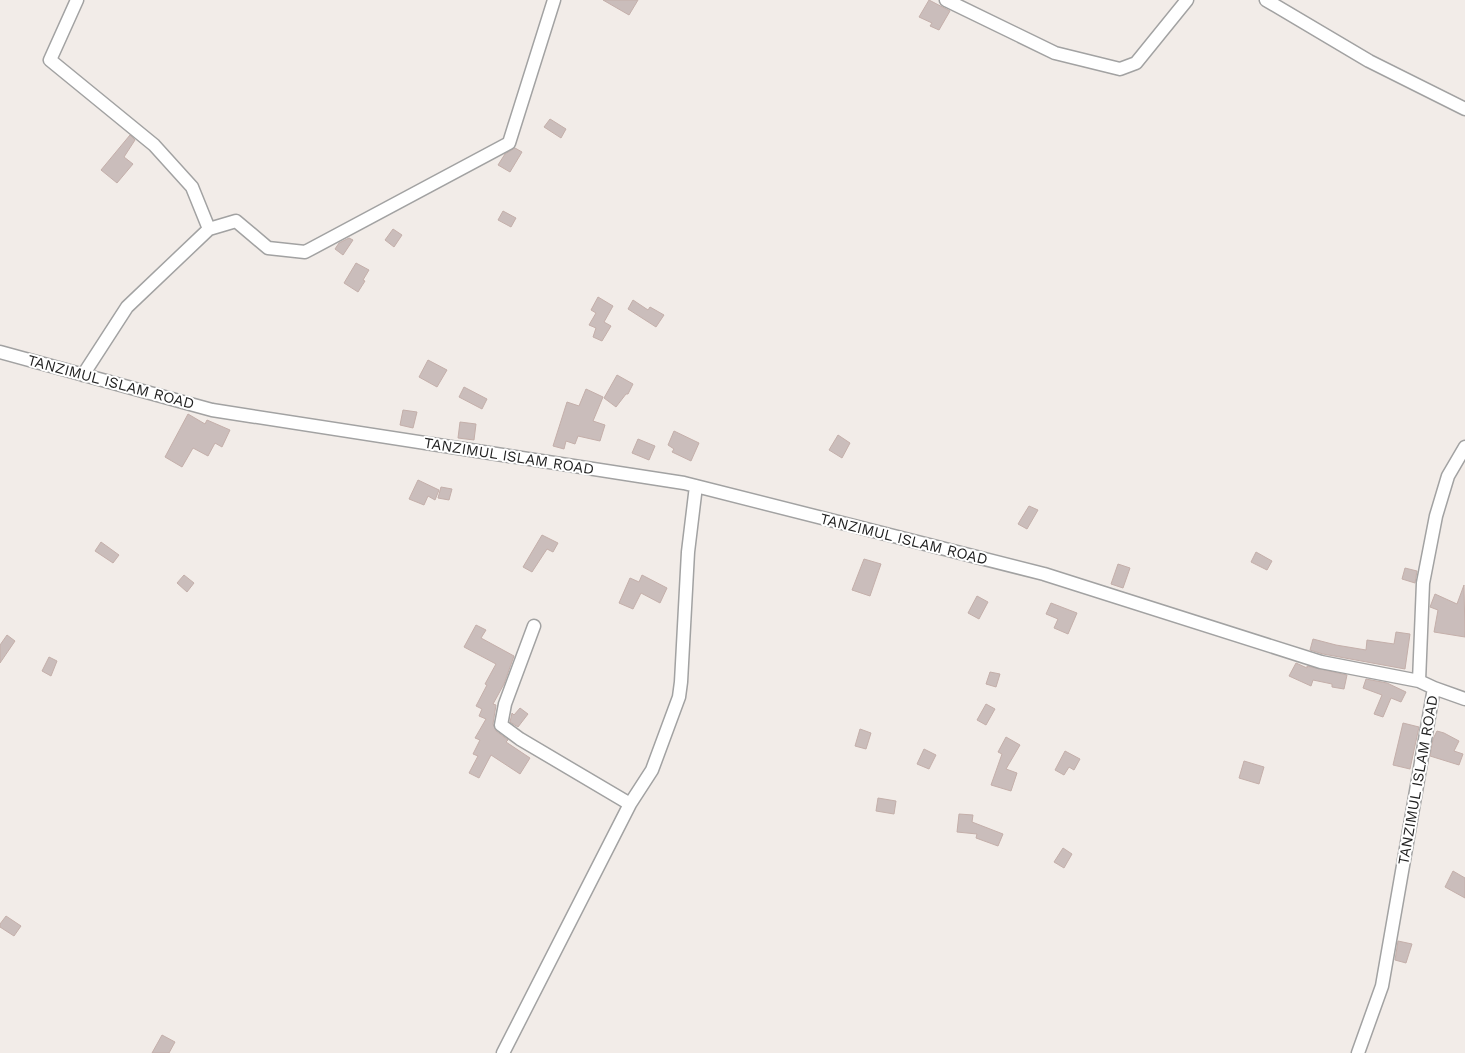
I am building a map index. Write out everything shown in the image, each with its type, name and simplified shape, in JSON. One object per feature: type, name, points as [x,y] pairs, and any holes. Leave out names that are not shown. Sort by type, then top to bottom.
[{"type":"street","points":[[77,0],[50,60],[154,145],[192,187],[208,229]]},
{"type":"street","points":[[83,375],[127,307],[208,229],[236,220],[268,248],[305,252],[509,143],[554,0]]},
{"type":"street","points":[[946,0],[1055,53],[1120,69],[1136,63],[1187,0]]},
{"type":"street","points":[[1266,0],[1369,62],[1465,109]]},
{"type":"street","name":"TANZIMUL ISLAM ROAD","points":[[0,352],[212,410],[684,483],[1044,574],[1321,662],[1419,681],[1434,688],[1382,986],[1358,1053]]},
{"type":"street","points":[[1419,681],[1423,583],[1436,516],[1448,476],[1465,447]]},
{"type":"street","points":[[503,1053],[630,804],[652,770],[679,697],[688,552],[696,486]]},
{"type":"street","points":[[534,626],[505,704],[501,725],[520,740],[630,804]]},
{"type":"street","points":[[1434,688],[1465,699]]},
{"type":"building","points":[[603,0],[638,0],[629,15]]},
{"type":"building","points":[[929,0],[950,11],[939,30],[930,26],[932,23],[919,17]]},
{"type":"building","points":[[550,119],[566,129],[561,138],[544,127]]},
{"type":"building","points":[[130,135],[135,140],[124,157],[133,164],[117,183],[101,170]]},
{"type":"building","points":[[515,148],[522,152],[510,172],[498,165],[505,154]]},
{"type":"building","points":[[503,211],[516,218],[511,227],[498,220]]},
{"type":"building","points":[[393,229],[402,235],[394,247],[385,240]]},
{"type":"building","points":[[349,238],[353,240],[343,255],[335,249],[339,243]]},
{"type":"building","points":[[356,263],[369,270],[358,292],[344,283]]},
{"type":"building","points":[[598,297],[613,306],[604,322],[611,326],[602,341],[593,337],[596,328],[589,325],[596,313],[591,310]]},
{"type":"building","points":[[633,300],[648,310],[650,307],[664,315],[656,327],[628,309]]},
{"type":"building","points":[[428,360],[447,370],[437,387],[419,377]]},
{"type":"building","points":[[617,375],[633,384],[628,394],[616,407],[604,398]]},
{"type":"building","points":[[464,387],[487,399],[482,409],[459,397]]},
{"type":"building","points":[[586,389],[603,397],[593,421],[605,425],[600,441],[578,436],[575,444],[566,441],[564,449],[553,446],[567,402],[579,406]]},
{"type":"building","points":[[403,410],[417,412],[413,428],[400,425]]},
{"type":"building","points":[[188,414],[205,424],[207,420],[230,430],[222,447],[215,443],[208,456],[193,448],[182,467],[165,457]]},
{"type":"building","points":[[460,422],[476,424],[474,440],[458,438]]},
{"type":"building","points":[[674,431],[699,443],[691,461],[672,452],[674,449],[668,445]]},
{"type":"building","points":[[838,435],[850,443],[842,458],[829,450]]},
{"type":"building","points":[[638,439],[655,446],[649,460],[632,453]]},
{"type":"building","points":[[418,480],[439,490],[435,500],[428,496],[424,505],[409,499]]},
{"type":"building","points":[[441,487],[452,489],[449,500],[438,498]]},
{"type":"building","points":[[1029,506],[1038,510],[1027,529],[1018,524]]},
{"type":"building","points":[[542,535],[558,543],[553,552],[547,549],[532,572],[523,567]]},
{"type":"building","points":[[101,542],[119,555],[113,563],[95,551]]},
{"type":"building","points":[[1256,552],[1272,561],[1267,570],[1251,562]]},
{"type":"building","points":[[864,559],[881,564],[870,596],[852,590]]},
{"type":"building","points":[[1118,564],[1130,568],[1123,588],[1111,584]]},
{"type":"building","points":[[1405,568],[1417,571],[1415,583],[1402,579]]},
{"type":"building","points":[[184,575],[194,583],[187,592],[177,583]]},
{"type":"building","points":[[642,575],[667,588],[660,603],[641,593],[633,609],[619,603],[630,578],[639,582]]},
{"type":"building","points":[[1464,585],[1465,637],[1434,632],[1438,610],[1430,607],[1435,594],[1457,604]]},
{"type":"building","points":[[977,596],[988,602],[979,619],[968,613]]},
{"type":"building","points":[[1051,603],[1077,613],[1068,634],[1054,628],[1058,619],[1046,614]]},
{"type":"building","points":[[476,625],[486,630],[481,638],[514,656],[504,684],[493,704],[496,705],[493,724],[496,731],[508,740],[506,742],[530,758],[520,774],[491,755],[479,778],[469,773],[478,756],[473,754],[480,740],[475,738],[486,719],[479,716],[482,709],[476,706],[496,664],[464,647]]},
{"type":"building","points":[[1396,632],[1410,634],[1405,669],[1310,650],[1313,639],[1366,650],[1367,640],[1394,644]]},
{"type":"building","points":[[7,635],[15,641],[0,663],[0,645]]},
{"type":"building","points":[[49,657],[57,661],[51,676],[42,671]]},
{"type":"building","points":[[1296,663],[1307,668],[1307,666],[1347,675],[1344,689],[1313,680],[1311,686],[1289,676]]},
{"type":"building","points":[[990,672],[1000,674],[996,687],[986,684]]},
{"type":"building","points":[[1366,679],[1387,683],[1406,692],[1401,702],[1391,698],[1383,717],[1374,714],[1382,695],[1363,688]]},
{"type":"building","points":[[986,704],[995,709],[986,725],[977,720]]},
{"type":"building","points":[[520,708],[528,714],[518,727],[510,722],[512,713],[514,715]]},
{"type":"building","points":[[1403,723],[1419,727],[1410,769],[1393,765]]},
{"type":"building","points":[[860,729],[871,733],[866,749],[855,746]]},
{"type":"building","points":[[1437,731],[1459,741],[1454,751],[1463,754],[1459,765],[1430,756],[1433,739]]},
{"type":"building","points":[[1006,737],[1020,745],[1006,769],[1017,773],[1011,791],[991,785],[1002,754],[998,752]]},
{"type":"building","points":[[924,749],[936,755],[929,769],[917,764]]},
{"type":"building","points":[[1065,751],[1080,759],[1074,770],[1069,767],[1064,775],[1055,770]]},
{"type":"building","points":[[1244,761],[1264,767],[1259,784],[1239,778]]},
{"type":"building","points":[[878,798],[896,801],[894,814],[876,811]]},
{"type":"building","points":[[959,814],[973,815],[972,822],[1003,834],[998,846],[976,838],[977,834],[957,832]]},
{"type":"building","points":[[1063,848],[1072,854],[1064,868],[1054,862]]},
{"type":"building","points":[[1453,871],[1465,878],[1465,898],[1445,887]]},
{"type":"building","points":[[6,916],[21,926],[14,936],[0,927]]},
{"type":"building","points":[[1398,941],[1412,944],[1406,963],[1395,960]]},
{"type":"building","points":[[162,1035],[175,1042],[169,1053],[152,1053]]}]
